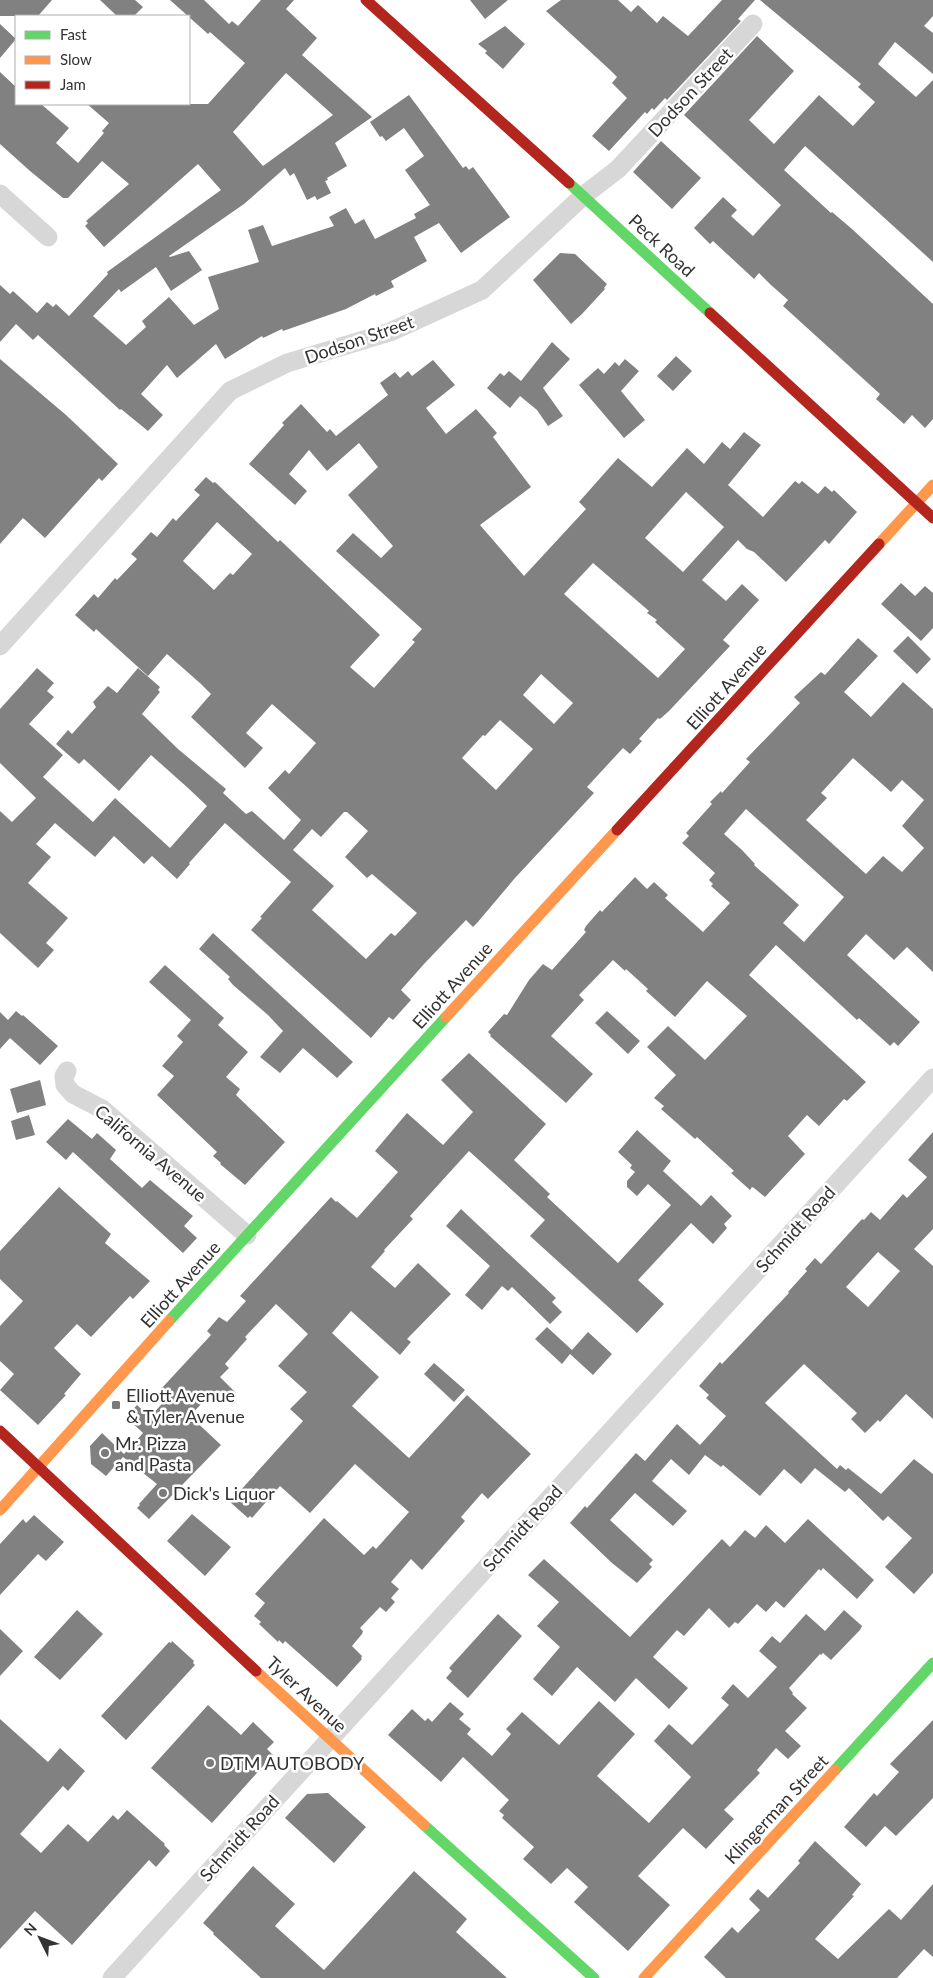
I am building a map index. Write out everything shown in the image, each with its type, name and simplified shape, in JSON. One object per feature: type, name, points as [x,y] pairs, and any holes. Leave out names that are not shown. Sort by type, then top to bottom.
[{"type":"street","name":"Peck Road","points":[[366,0],[583,196],[933,518]]},
{"type":"street","name":"Dodson Street","points":[[0,646],[230,391],[287,363],[390,332],[482,290],[583,196],[618,169],[753,24]]},
{"type":"street","points":[[0,194],[48,237]]},
{"type":"street","name":"Elliott Avenue","points":[[0,1510],[247,1235],[933,485]]},
{"type":"street","name":"California Avenue","points":[[66,1071],[64,1076],[65,1085],[73,1094],[102,1108],[247,1235]]},
{"type":"street","name":"Schmidt Road","points":[[112,1978],[933,1078]]},
{"type":"street","name":"Tyler Avenue","points":[[0,1431],[329,1739],[594,1978]]},
{"type":"street","name":"Klingerman Street","points":[[644,1978],[933,1663]]},
{"type":"building","points":[[0,0],[52,0],[39,15],[0,16]]},
{"type":"building","points":[[100,0],[135,0],[143,7],[135,15],[116,15]]},
{"type":"building","points":[[170,0],[204,0],[229,24],[232,21],[238,26],[261,0],[294,0],[286,9],[317,38],[302,55],[372,117],[335,143],[347,166],[325,181],[331,193],[317,200],[315,196],[307,200],[294,173],[290,176],[285,168],[244,204],[169,256],[189,251],[202,270],[171,291],[156,267],[121,292],[119,289],[93,316],[126,345],[146,327],[142,321],[169,297],[194,325],[219,309],[208,277],[259,262],[248,230],[263,225],[272,246],[334,226],[329,217],[346,208],[355,224],[364,219],[375,239],[416,218],[414,214],[430,205],[405,170],[424,156],[404,128],[386,141],[382,136],[380,137],[370,122],[409,95],[463,168],[466,166],[469,170],[473,167],[510,217],[461,253],[439,223],[414,237],[427,261],[391,281],[394,287],[376,296],[375,294],[346,309],[283,331],[282,329],[263,338],[262,336],[225,359],[216,344],[177,378],[167,365],[141,394],[163,415],[148,431],[120,410],[38,335],[33,340],[16,324],[0,342],[0,285],[10,294],[13,291],[37,313],[47,302],[53,307],[56,304],[69,316],[108,274],[107,272],[221,190],[198,164],[104,247],[85,226],[88,223],[86,221],[129,184],[102,161],[68,198],[63,198],[30,171],[0,144],[0,72],[15,86],[15,105],[42,105],[69,128],[56,143],[78,163],[104,133],[102,131],[109,123],[88,105],[208,104],[245,63],[210,32],[208,34],[190,18],[190,15],[187,15]],"holes":[[[286,73],[333,115],[263,166],[233,132]]]},
{"type":"building","points":[[470,0],[508,0],[485,19]]},
{"type":"building","points":[[561,0],[618,0],[631,12],[638,5],[657,23],[663,16],[688,36],[722,0],[755,0],[738,19],[741,21],[667,100],[665,98],[654,110],[652,108],[647,114],[645,112],[609,151],[592,136],[627,98],[612,83],[617,77],[546,11]]},
{"type":"building","points":[[760,0],[933,0],[933,16],[924,26],[933,33],[933,74],[895,42],[878,64],[916,97],[933,80],[933,262],[805,146],[784,170],[831,213],[852,229],[933,304],[933,419],[925,428],[912,415],[904,424],[876,399],[880,394],[783,306],[788,300],[759,273],[754,279],[713,241],[710,244],[694,228],[723,197],[737,210],[731,216],[753,236],[781,205],[684,115],[757,36],[794,71],[749,120],[774,144],[819,95],[853,126],[875,102],[858,87],[861,84]]},
{"type":"building","points":[[0,24],[15,40],[0,58]]},
{"type":"building","points":[[505,26],[525,44],[503,69],[478,44]]},
{"type":"building","points":[[661,141],[701,178],[672,209],[633,172]]},
{"type":"building","points":[[560,253],[575,254],[607,284],[605,289],[571,324],[533,280]]},
{"type":"building","points":[[552,342],[570,359],[543,388],[563,416],[548,426],[537,410],[520,396],[510,408],[487,388],[500,373],[504,376],[509,371],[521,381]]},
{"type":"building","points":[[676,356],[692,371],[673,391],[657,376]]},
{"type":"building","points":[[0,359],[66,415],[118,464],[102,481],[99,478],[45,538],[23,518],[0,544]]},
{"type":"building","points":[[625,359],[639,371],[621,391],[645,420],[624,438],[579,385],[598,368],[604,374],[615,362],[619,366]]},
{"type":"building","points":[[433,360],[455,385],[426,408],[446,434],[476,409],[497,433],[493,437],[531,487],[480,525],[524,576],[586,509],[579,502],[618,458],[652,487],[687,448],[704,464],[722,442],[730,449],[744,432],[761,445],[728,485],[763,517],[795,481],[799,484],[802,481],[818,494],[825,486],[832,492],[834,490],[857,512],[829,544],[825,540],[786,582],[754,552],[747,549],[738,540],[702,580],[726,601],[742,584],[759,600],[723,640],[730,646],[669,711],[660,719],[658,718],[639,739],[642,741],[630,754],[623,748],[587,787],[594,793],[515,878],[477,923],[473,927],[466,920],[424,964],[401,990],[411,1000],[393,1020],[389,1017],[371,1038],[251,930],[291,882],[225,823],[177,879],[152,856],[144,864],[114,836],[95,857],[55,823],[36,844],[51,857],[28,883],[68,918],[46,943],[54,950],[38,968],[0,933],[0,811],[12,822],[36,798],[0,763],[0,709],[37,668],[54,683],[47,691],[54,697],[29,724],[63,755],[43,777],[93,822],[115,798],[170,848],[207,806],[188,788],[151,755],[119,791],[84,759],[79,764],[56,744],[68,730],[72,734],[96,707],[93,702],[108,686],[117,693],[138,668],[160,687],[158,690],[160,692],[142,714],[178,749],[226,789],[223,793],[246,814],[252,811],[284,840],[301,820],[268,788],[285,770],[289,774],[316,743],[272,704],[246,733],[263,748],[245,768],[191,717],[211,694],[201,684],[167,654],[148,676],[96,629],[94,632],[75,615],[94,594],[98,598],[115,578],[117,580],[137,559],[131,554],[151,532],[157,537],[173,518],[176,521],[200,495],[194,490],[206,477],[213,483],[215,482],[278,542],[280,540],[380,635],[350,667],[374,688],[415,642],[412,640],[422,629],[336,551],[353,533],[381,558],[393,546],[348,495],[378,467],[359,443],[327,471],[309,450],[289,474],[307,491],[295,505],[249,464],[284,425],[282,423],[301,404],[327,432],[330,429],[336,436],[388,395],[380,383],[395,372],[400,378],[408,371],[412,376]],"holes":[[[686,492],[724,527],[683,572],[645,538]],[[217,522],[252,554],[233,575],[230,573],[214,590],[183,561]],[[593,563],[649,611],[647,613],[657,620],[655,622],[685,649],[658,678],[564,594]],[[541,674],[573,703],[554,724],[523,695]],[[500,720],[533,749],[496,790],[462,758],[483,735],[485,736]],[[344,812],[347,812],[368,831],[345,857],[367,878],[372,874],[417,913],[395,936],[391,933],[366,959],[312,910],[334,886],[293,850],[312,829],[321,837]]]},
{"type":"building","points":[[901,583],[915,596],[925,586],[933,593],[933,628],[921,641],[881,604]]},
{"type":"building","points":[[908,636],[931,659],[917,674],[893,651]]},
{"type":"building","points":[[858,638],[878,656],[844,692],[871,717],[903,682],[933,709],[933,972],[907,947],[894,960],[866,934],[847,955],[920,1022],[898,1046],[894,1042],[890,1046],[859,1018],[857,1020],[776,945],[749,975],[866,1082],[847,1101],[844,1099],[819,1126],[807,1115],[788,1136],[805,1154],[765,1197],[752,1187],[750,1190],[731,1173],[734,1171],[697,1137],[695,1139],[661,1109],[664,1106],[654,1098],[676,1075],[647,1047],[668,1026],[705,1060],[747,1016],[707,981],[675,1017],[646,991],[648,989],[613,960],[579,995],[584,1000],[551,1036],[593,1074],[566,1103],[490,1036],[488,1032],[504,1014],[507,1015],[529,980],[543,964],[552,970],[586,932],[584,930],[586,926],[600,910],[602,912],[635,877],[647,889],[654,882],[668,895],[665,898],[703,932],[730,903],[711,886],[713,884],[709,880],[715,873],[682,843],[689,836],[686,833],[712,804],[710,802],[721,791],[722,793],[750,762],[746,759],[800,703],[794,697],[821,672],[825,675]],"holes":[[[853,758],[891,792],[902,780],[924,800],[902,826],[924,848],[902,872],[883,856],[866,874],[806,820],[827,798],[821,793]],[[746,809],[844,897],[804,942],[783,923],[799,905],[754,865],[742,850],[724,834]]]},
{"type":"building","points":[[213,933],[353,1062],[337,1078],[303,1048],[280,1073],[260,1057],[283,1031],[268,1015],[233,985],[228,979],[230,977],[199,949]]},
{"type":"building","points":[[165,965],[224,1018],[218,1025],[248,1052],[226,1077],[240,1089],[236,1095],[285,1142],[245,1185],[220,1164],[213,1156],[217,1152],[157,1095],[174,1076],[162,1066],[183,1042],[177,1036],[191,1020],[149,982]]},
{"type":"building","points":[[16,1011],[58,1046],[40,1065],[10,1038],[0,1049],[0,1012],[8,1020]]},
{"type":"building","points":[[607,1011],[640,1041],[628,1054],[595,1023]]},
{"type":"building","points":[[469,1053],[546,1124],[514,1160],[550,1194],[547,1197],[618,1263],[671,1205],[648,1184],[637,1196],[627,1187],[627,1181],[635,1172],[630,1168],[632,1165],[618,1152],[637,1130],[671,1161],[663,1171],[701,1206],[711,1195],[732,1216],[724,1224],[727,1228],[713,1244],[691,1223],[638,1280],[664,1304],[637,1333],[530,1236],[545,1220],[469,1151],[410,1216],[413,1219],[371,1267],[395,1288],[418,1263],[451,1294],[407,1339],[411,1342],[400,1355],[351,1311],[332,1333],[379,1377],[352,1406],[409,1458],[467,1395],[531,1454],[488,1499],[482,1493],[461,1517],[465,1521],[422,1570],[411,1559],[391,1582],[399,1589],[391,1598],[395,1602],[386,1612],[380,1607],[360,1628],[363,1631],[362,1634],[352,1646],[362,1656],[362,1659],[337,1687],[285,1641],[283,1644],[279,1640],[278,1642],[259,1624],[261,1622],[254,1616],[265,1603],[255,1594],[324,1518],[364,1555],[373,1546],[376,1549],[409,1512],[355,1464],[310,1513],[280,1486],[252,1518],[250,1516],[248,1518],[230,1502],[303,1421],[290,1409],[307,1392],[278,1366],[308,1334],[276,1304],[245,1337],[247,1339],[225,1364],[229,1368],[220,1377],[236,1393],[225,1404],[212,1392],[190,1416],[221,1445],[149,1519],[137,1508],[157,1484],[123,1457],[106,1476],[91,1464],[90,1446],[102,1433],[124,1454],[143,1433],[126,1417],[137,1405],[150,1417],[169,1396],[161,1389],[211,1335],[207,1331],[219,1317],[227,1322],[246,1301],[240,1296],[331,1197],[357,1218],[398,1172],[375,1151],[407,1113],[443,1145],[473,1112],[441,1080]]},
{"type":"building","points":[[40,1080],[46,1105],[17,1113],[10,1089]]},
{"type":"building","points":[[29,1115],[35,1135],[16,1140],[11,1121]]},
{"type":"building","points":[[68,1119],[92,1139],[97,1133],[116,1150],[110,1159],[142,1188],[150,1180],[193,1216],[184,1226],[197,1238],[183,1253],[73,1152],[66,1160],[46,1142]]},
{"type":"building","points":[[933,1132],[933,1229],[914,1249],[933,1266],[933,1419],[906,1394],[880,1422],[878,1420],[865,1433],[851,1419],[857,1413],[804,1364],[765,1403],[837,1469],[840,1465],[846,1470],[848,1468],[881,1494],[914,1459],[933,1474],[933,1573],[914,1594],[885,1567],[912,1538],[888,1516],[883,1521],[849,1488],[845,1492],[815,1468],[801,1484],[784,1469],[760,1496],[723,1465],[721,1467],[705,1455],[689,1475],[671,1459],[652,1481],[687,1511],[673,1526],[635,1493],[610,1520],[653,1560],[649,1564],[652,1567],[637,1583],[612,1563],[570,1523],[585,1506],[587,1508],[636,1453],[645,1461],[677,1424],[700,1445],[726,1416],[706,1398],[709,1395],[699,1386],[720,1362],[722,1364],[789,1293],[815,1258],[821,1264],[862,1219],[864,1220],[871,1212],[880,1220],[903,1194],[907,1198],[927,1177],[908,1160]],"holes":[[[878,1252],[900,1271],[868,1307],[846,1287]]]},
{"type":"building","points":[[59,1187],[111,1234],[105,1243],[150,1281],[133,1299],[130,1296],[91,1337],[77,1324],[54,1348],[81,1374],[64,1394],[66,1395],[38,1425],[0,1390],[14,1374],[0,1361],[0,1326],[23,1301],[0,1279],[0,1251]]},
{"type":"building","points":[[461,1209],[556,1298],[552,1302],[562,1312],[550,1324],[512,1287],[508,1291],[502,1286],[482,1310],[465,1295],[490,1266],[446,1226]]},
{"type":"building","points":[[547,1327],[572,1350],[588,1332],[612,1354],[593,1375],[570,1354],[562,1364],[535,1339]]},
{"type":"building","points":[[434,1363],[465,1390],[454,1402],[424,1374]]},
{"type":"building","points":[[192,1514],[231,1547],[205,1576],[167,1541]]},
{"type":"building","points":[[34,1515],[64,1542],[46,1561],[38,1554],[0,1595],[0,1544],[23,1519],[26,1523]]},
{"type":"building","points":[[808,1519],[874,1580],[857,1599],[823,1568],[821,1571],[819,1569],[784,1608],[776,1601],[766,1612],[757,1604],[738,1624],[735,1622],[729,1628],[709,1608],[684,1636],[677,1630],[653,1657],[688,1688],[669,1709],[636,1678],[615,1702],[577,1667],[552,1696],[533,1679],[560,1647],[537,1626],[559,1602],[528,1575],[544,1559],[630,1637],[722,1539],[730,1547],[745,1530],[755,1538],[766,1525],[785,1543]]},
{"type":"building","points":[[77,1610],[103,1634],[60,1680],[34,1657]]},
{"type":"building","points":[[844,1610],[862,1626],[860,1630],[831,1660],[823,1653],[820,1654],[789,1688],[792,1694],[807,1708],[785,1731],[801,1746],[788,1759],[776,1748],[757,1770],[760,1773],[724,1810],[734,1819],[706,1849],[683,1828],[638,1876],[670,1905],[628,1951],[574,1902],[588,1887],[567,1868],[551,1884],[523,1859],[534,1847],[502,1818],[504,1815],[499,1811],[509,1800],[463,1757],[441,1782],[388,1735],[412,1709],[425,1721],[428,1718],[432,1722],[450,1702],[464,1714],[459,1719],[471,1729],[467,1734],[492,1756],[511,1734],[506,1729],[522,1712],[559,1745],[599,1701],[635,1734],[597,1776],[649,1823],[691,1777],[654,1741],[669,1724],[692,1745],[729,1705],[721,1698],[733,1684],[748,1698],[777,1667],[759,1651],[772,1636],[780,1643],[806,1614],[825,1631]]},
{"type":"building","points":[[498,1614],[522,1636],[468,1698],[446,1678],[452,1671],[449,1668]]},
{"type":"building","points":[[0,1629],[23,1651],[0,1676]]},
{"type":"building","points":[[172,1641],[194,1661],[195,1665],[126,1740],[101,1716]]},
{"type":"building","points":[[208,1705],[241,1735],[253,1722],[274,1742],[267,1749],[273,1755],[212,1823],[151,1768]]},
{"type":"building","points":[[0,1719],[48,1762],[60,1748],[85,1771],[68,1791],[63,1786],[20,1834],[41,1853],[68,1824],[88,1842],[113,1815],[118,1820],[127,1810],[165,1844],[170,1851],[156,1867],[149,1860],[72,1945],[35,1911],[0,1949]]},
{"type":"building","points":[[933,1720],[933,1798],[896,1836],[885,1826],[866,1847],[844,1827],[874,1793],[877,1796],[899,1772],[890,1764]]},
{"type":"building","points":[[328,1793],[366,1827],[334,1863],[285,1818],[307,1794]]},
{"type":"building","points":[[815,1841],[861,1884],[852,1895],[854,1896],[815,1939],[838,1959],[889,1909],[901,1920],[933,1884],[933,1957],[924,1949],[897,1978],[726,1978],[704,1957],[732,1927],[738,1933],[760,1910],[749,1899],[758,1889],[768,1898],[800,1863],[798,1861]]},
{"type":"building","points":[[253,1866],[295,1904],[275,1926],[324,1970],[414,1871],[467,1919],[456,1932],[507,1978],[261,1978],[203,1923]]},
{"type":"traffic: fast","points":[[569,183],[710,313]]},
{"type":"traffic: fast","points":[[169,1321],[446,1017]]},
{"type":"traffic: fast","points":[[835,1770],[933,1663]]},
{"type":"traffic: fast","points":[[424,1825],[594,1978]]},
{"type":"traffic: slow","points":[[879,544],[933,485]]},
{"type":"traffic: slow","points":[[446,1017],[617,830]]},
{"type":"traffic: slow","points":[[0,1510],[169,1321]]},
{"type":"traffic: slow","points":[[256,1671],[424,1825]]},
{"type":"traffic: slow","points":[[644,1978],[835,1770]]},
{"type":"traffic: jam","points":[[366,0],[569,183]]},
{"type":"traffic: jam","points":[[710,313],[933,518]]},
{"type":"traffic: jam","points":[[617,830],[879,544]]},
{"type":"traffic: jam","points":[[0,1431],[256,1671]]},
{"type":"place","name":"Elliott Avenue & Tyler Avenue","points":[[116,1405]]},
{"type":"place","name":"Mr. Pizza and Pasta","points":[[105,1453]]},
{"type":"place","name":"Dick's Liquor","points":[[163,1493]]},
{"type":"place","name":"DTM AUTOBODY","points":[[210,1763]]}]
